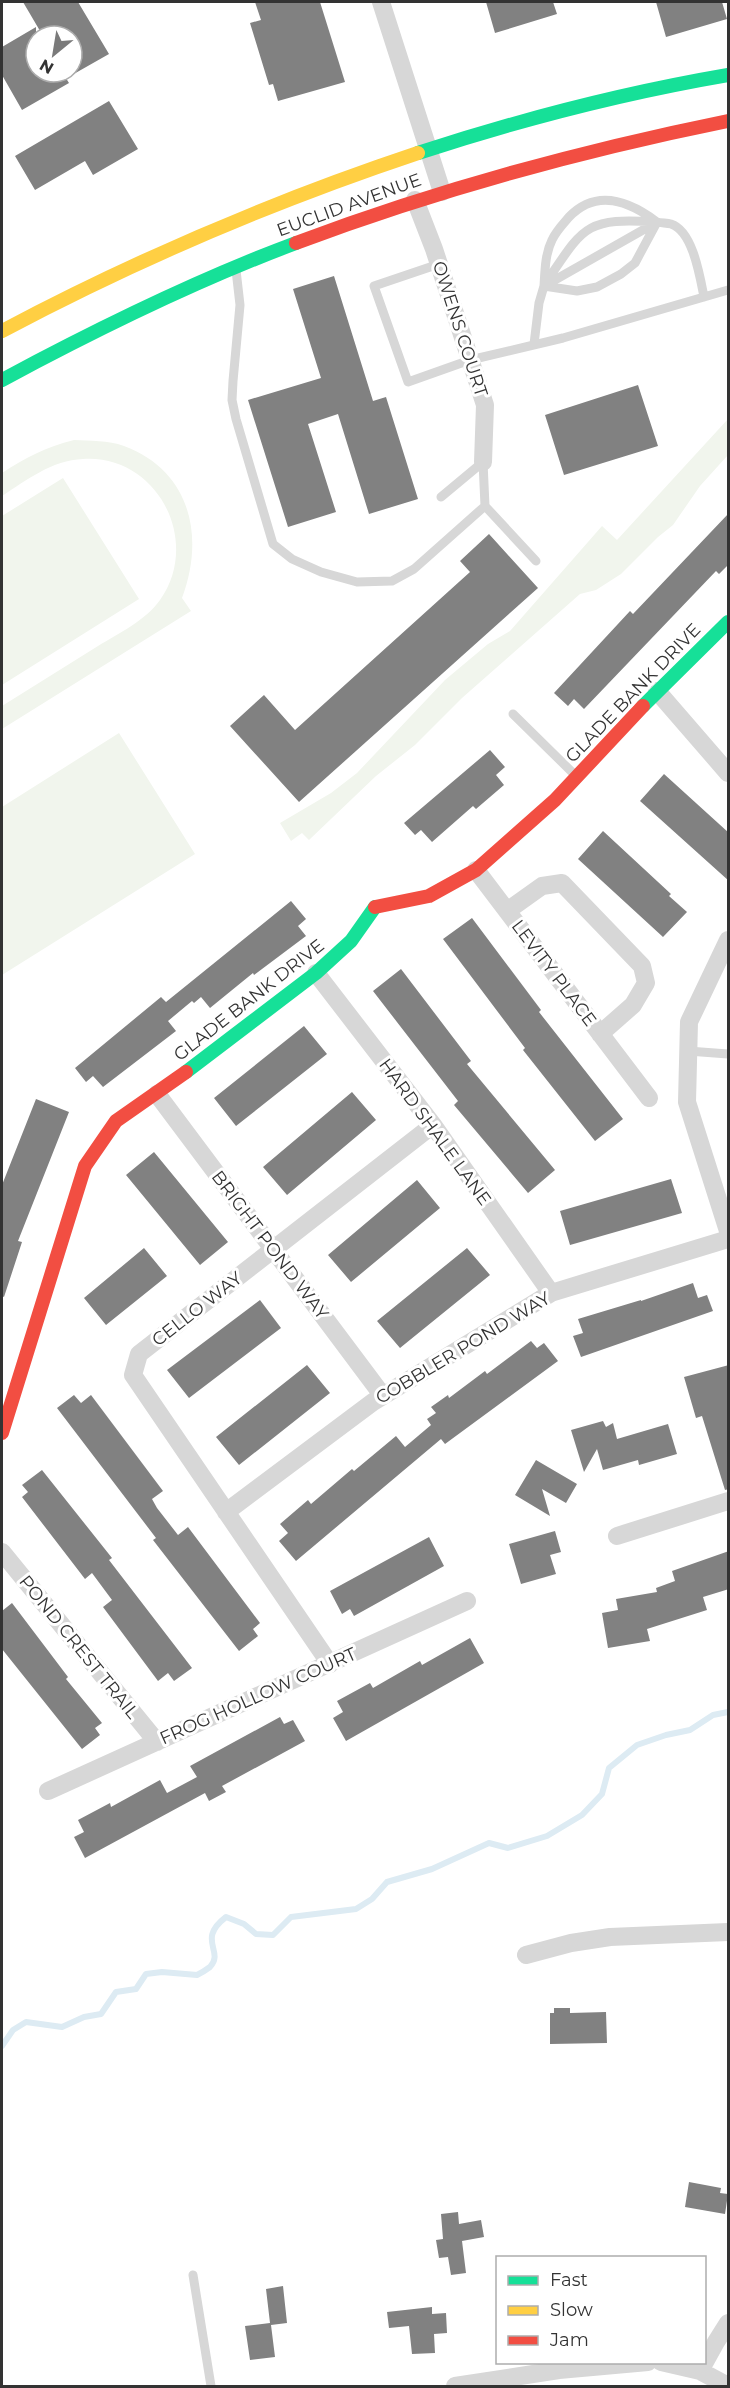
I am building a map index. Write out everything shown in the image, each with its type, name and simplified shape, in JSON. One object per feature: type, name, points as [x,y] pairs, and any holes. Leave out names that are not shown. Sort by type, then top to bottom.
[{"type":"street","points":[[381,2],[442,192]]},
{"type":"street","name":"EUCLID AVENUE","points":[[2,331],[162,251],[248,214],[344,177],[428,149],[608,99],[729,75]]},
{"type":"street","name":"EUCLID AVENUE","points":[[2,380],[88,334],[236,267],[276,250],[415,200],[584,152],[729,121]]},
{"type":"street","name":"OWENS COURT","points":[[415,200],[439,264],[485,405],[483,462]]},
{"type":"street","name":"GLADE BANK DRIVE","points":[[2,1432],[85,1166],[116,1121],[157,1094],[316,973],[351,941],[375,907],[429,896],[476,870],[555,800],[657,691],[729,622]]},
{"type":"street","points":[[657,691],[729,773]]},
{"type":"street","name":"LEVITY PLACE","points":[[476,870],[649,1098]]},
{"type":"street","name":"LEVITY PLACE","points":[[507,911],[542,886],[562,884],[642,966],[646,983],[633,1005],[600,1034]]},
{"type":"street","points":[[729,940],[689,1022],[687,1102],[729,1232]]},
{"type":"street","name":"HARD SHALE LANE","points":[[316,973],[433,1125],[551,1293]]},
{"type":"street","name":"BRIGHT POND WAY","points":[[157,1094],[382,1396]]},
{"type":"street","name":"CELLO WAY","points":[[330,1664],[133,1375],[140,1354],[433,1125]]},
{"type":"street","name":"COBBLER POND WAY","points":[[226,1512],[382,1396],[551,1293],[729,1239]]},
{"type":"street","points":[[617,1536],[729,1501]]},
{"type":"street","name":"POND CREST TRAIL","points":[[2,1552],[157,1742]]},
{"type":"street","name":"FROG HOLLOW COURT","points":[[48,1791],[468,1601]]},
{"type":"street","points":[[526,1955],[571,1942],[609,1937],[729,1932]]},
{"type":"street","points":[[706,2360],[729,2323]]},
{"type":"street","points":[[455,2386],[559,2370],[626,2364]]},
{"type":"street","points":[[670,2364],[700,2371],[728,2386]]},
{"type":"street","points":[[700,2371],[704,2364]]},
{"type":"lane","points":[[534,344],[546,259],[552,240],[574,212],[588,203],[608,199],[638,208],[657,222]]},
{"type":"lane","points":[[544,286],[575,239],[595,225],[621,220],[657,222],[673,224],[685,236],[697,260],[704,297]]},
{"type":"lane","points":[[544,286],[577,291],[597,287],[621,274],[635,263],[657,222]]},
{"type":"lane","points":[[544,286],[657,222]]},
{"type":"lane","points":[[439,264],[374,286],[408,382],[470,360],[729,290]]},
{"type":"lane","points":[[236,267],[240,305],[232,400],[273,544],[292,559],[321,572],[357,582],[392,581],[414,569],[485,506]]},
{"type":"lane","points":[[483,462],[485,506],[536,561]]},
{"type":"lane","points":[[441,497],[483,462]]},
{"type":"lane","points":[[513,714],[577,777]]},
{"type":"lane","points":[[688,1051],[729,1054]]},
{"type":"lane","points":[[193,2275],[211,2386]]},
{"type":"shaded area","points":[[728,419],[728,455],[700,486],[673,525],[621,574],[596,590],[580,594],[462,698],[415,745],[376,776],[309,840],[302,833],[291,841],[280,823],[331,793],[357,773],[445,680],[488,644],[510,631],[602,526],[617,540]]},
{"type":"shaded area","points":[[74,440],[124,446],[147,457],[165,472],[178,489],[187,508],[191,530],[192,552],[189,575],[182,598],[191,611],[2,729],[2,706],[139,620],[160,600],[172,577],[176,552],[174,528],[165,506],[151,486],[132,471],[109,461],[72,460],[40,472],[2,496],[2,473],[36,454]]},
{"type":"shaded area","points":[[63,478],[139,599],[2,685],[2,516]]},
{"type":"shaded area","points":[[119,733],[195,854],[2,975],[2,807]]},
{"type":"building","points":[[23,2],[78,2],[109,54],[84,68],[84,24],[36,24]]},
{"type":"building","points":[[255,2],[320,2],[345,82],[278,101],[273,84],[269,85],[250,23],[261,20]]},
{"type":"building","points":[[486,2],[553,2],[557,14],[495,33]]},
{"type":"building","points":[[656,2],[722,2],[727,19],[666,37]]},
{"type":"building","points":[[24,34],[24,84],[67,84],[22,110],[2,75],[2,47]]},
{"type":"building","points":[[109,101],[138,149],[93,175],[85,161],[35,190],[15,156]]},
{"type":"building","points":[[334,276],[373,401],[386,397],[418,499],[369,514],[338,414],[308,424],[336,512],[288,527],[248,400],[321,378],[293,289]]},
{"type":"building","points":[[638,385],[658,446],[564,475],[545,415]]},
{"type":"building","points":[[729,513],[729,564],[719,574],[716,571],[584,709],[574,699],[568,706],[554,693],[630,611],[633,614]]},
{"type":"building","points":[[489,534],[538,588],[299,802],[230,726],[264,695],[295,730],[470,572],[460,561]]},
{"type":"building","points":[[490,750],[505,767],[496,775],[504,785],[476,809],[473,806],[432,842],[421,830],[415,835],[404,823]]},
{"type":"building","points":[[664,774],[729,833],[729,881],[640,801]]},
{"type":"building","points":[[603,831],[671,894],[669,896],[687,912],[663,937],[578,859]]},
{"type":"building","points":[[291,901],[306,919],[298,926],[306,936],[254,975],[253,973],[210,1008],[201,997],[194,1003],[192,1001],[168,1021],[176,1031],[103,1087],[93,1076],[86,1082],[75,1068],[161,997],[166,1002]]},
{"type":"building","points":[[472,918],[541,1010],[539,1012],[623,1119],[595,1141],[523,1050],[525,1048],[443,939]]},
{"type":"building","points":[[401,969],[471,1061],[467,1064],[555,1170],[528,1193],[454,1105],[458,1101],[373,991]]},
{"type":"building","points":[[304,1026],[327,1054],[236,1126],[214,1098]]},
{"type":"building","points":[[352,1092],[376,1120],[287,1195],[263,1167]]},
{"type":"building","points":[[36,1099],[69,1112],[18,1241],[22,1242],[4,1297],[2,1296],[2,1185]]},
{"type":"building","points":[[154,1152],[228,1242],[200,1265],[126,1175]]},
{"type":"building","points":[[671,1179],[682,1213],[570,1245],[560,1211]]},
{"type":"building","points":[[417,1180],[440,1208],[351,1282],[328,1255]]},
{"type":"building","points":[[144,1248],[167,1276],[106,1325],[84,1298]]},
{"type":"building","points":[[467,1248],[490,1275],[400,1348],[377,1321]]},
{"type":"building","points":[[693,1283],[698,1298],[707,1295],[713,1311],[581,1357],[573,1336],[583,1333],[578,1319]]},
{"type":"building","points":[[260,1300],[281,1328],[189,1398],[167,1370]]},
{"type":"building","points":[[531,1341],[537,1348],[544,1343],[558,1361],[445,1444],[441,1439],[296,1561],[279,1541],[288,1533],[280,1524],[308,1500],[311,1504],[396,1436],[405,1447],[431,1425],[427,1419],[436,1413],[431,1407],[448,1395],[449,1398],[485,1371],[487,1374]]},
{"type":"building","points":[[307,1365],[330,1393],[239,1465],[216,1437]]},
{"type":"building","points":[[729,1365],[729,1489],[725,1490],[702,1416],[696,1418],[684,1377]]},
{"type":"building","points":[[74,1395],[81,1403],[91,1395],[163,1491],[152,1499],[157,1508],[178,1535],[188,1527],[260,1623],[253,1629],[258,1636],[239,1651],[153,1540],[156,1538],[57,1408]]},
{"type":"building","points":[[603,1421],[606,1427],[613,1423],[617,1439],[668,1424],[677,1454],[639,1465],[638,1460],[603,1470],[597,1449],[584,1472],[571,1430]]},
{"type":"building","points":[[536,1460],[577,1484],[566,1503],[542,1489],[550,1516],[515,1495]]},
{"type":"building","points":[[42,1470],[112,1558],[109,1560],[192,1668],[174,1681],[168,1673],[158,1681],[103,1607],[112,1600],[92,1573],[85,1579],[22,1497],[28,1492],[22,1485]]},
{"type":"building","points":[[555,1531],[561,1552],[550,1555],[556,1574],[521,1584],[509,1544]]},
{"type":"building","points":[[429,1537],[444,1566],[354,1616],[350,1609],[342,1614],[330,1591]]},
{"type":"building","points":[[729,1551],[729,1589],[703,1597],[707,1610],[647,1629],[650,1641],[608,1648],[602,1613],[618,1610],[616,1599],[657,1592],[656,1588],[675,1581],[672,1571]]},
{"type":"building","points":[[12,1603],[68,1677],[66,1679],[102,1723],[95,1728],[100,1735],[82,1749],[2,1649],[2,1611]]},
{"type":"building","points":[[470,1638],[484,1663],[346,1741],[333,1718],[343,1712],[337,1701],[370,1683],[373,1688],[420,1661],[422,1665]]},
{"type":"building","points":[[280,1717],[284,1724],[293,1720],[305,1741],[222,1786],[226,1792],[209,1801],[205,1793],[85,1858],[74,1837],[84,1832],[78,1820],[110,1803],[111,1807],[160,1780],[167,1793],[197,1777],[190,1766]]},
{"type":"building","points":[[554,2008],[570,2008],[570,2013],[606,2012],[607,2043],[550,2044],[550,2013],[554,2013]]},
{"type":"building","points":[[689,2182],[721,2188],[720,2193],[728,2194],[725,2214],[685,2207]]},
{"type":"building","points":[[458,2212],[459,2224],[481,2220],[484,2237],[462,2241],[466,2273],[451,2275],[448,2257],[439,2258],[436,2240],[443,2239],[441,2214]]},
{"type":"building","points":[[283,2286],[287,2323],[271,2325],[275,2357],[250,2360],[245,2326],[270,2323],[266,2289]]},
{"type":"building","points":[[432,2307],[432,2314],[446,2313],[447,2333],[434,2334],[435,2353],[412,2354],[409,2326],[389,2328],[387,2312]]},
{"type":"waterway","points":[[2,2046],[13,2030],[26,2022],[62,2027],[84,2017],[101,2014],[116,1992],[136,1989],[146,1974],[162,1972],[197,1975],[210,1967],[214,1961],[213,1932],[226,1917],[244,1924],[256,1934],[273,1935],[291,1917],[356,1909],[372,1899],[387,1882],[432,1869],[489,1843],[508,1848],[547,1836],[582,1815],[602,1794],[609,1768],[637,1745],[690,1730],[713,1715],[728,1712]]},
{"type":"traffic: fast","points":[[418,153],[572,108],[728,75]]},
{"type":"traffic: fast","points":[[2,380],[146,307],[220,273],[296,243]]},
{"type":"traffic: fast","points":[[643,706],[728,622]]},
{"type":"traffic: fast","points":[[186,1072],[316,973],[351,941],[375,907]]},
{"type":"traffic: slow","points":[[2,331],[103,280],[206,233],[311,191],[418,153]]},
{"type":"traffic: jam","points":[[296,243],[402,206],[509,173],[618,145],[728,121]]},
{"type":"traffic: jam","points":[[375,907],[429,896],[476,870],[555,800],[643,706]]},
{"type":"traffic: jam","points":[[2,1433],[85,1166],[116,1121],[186,1072]]}]
